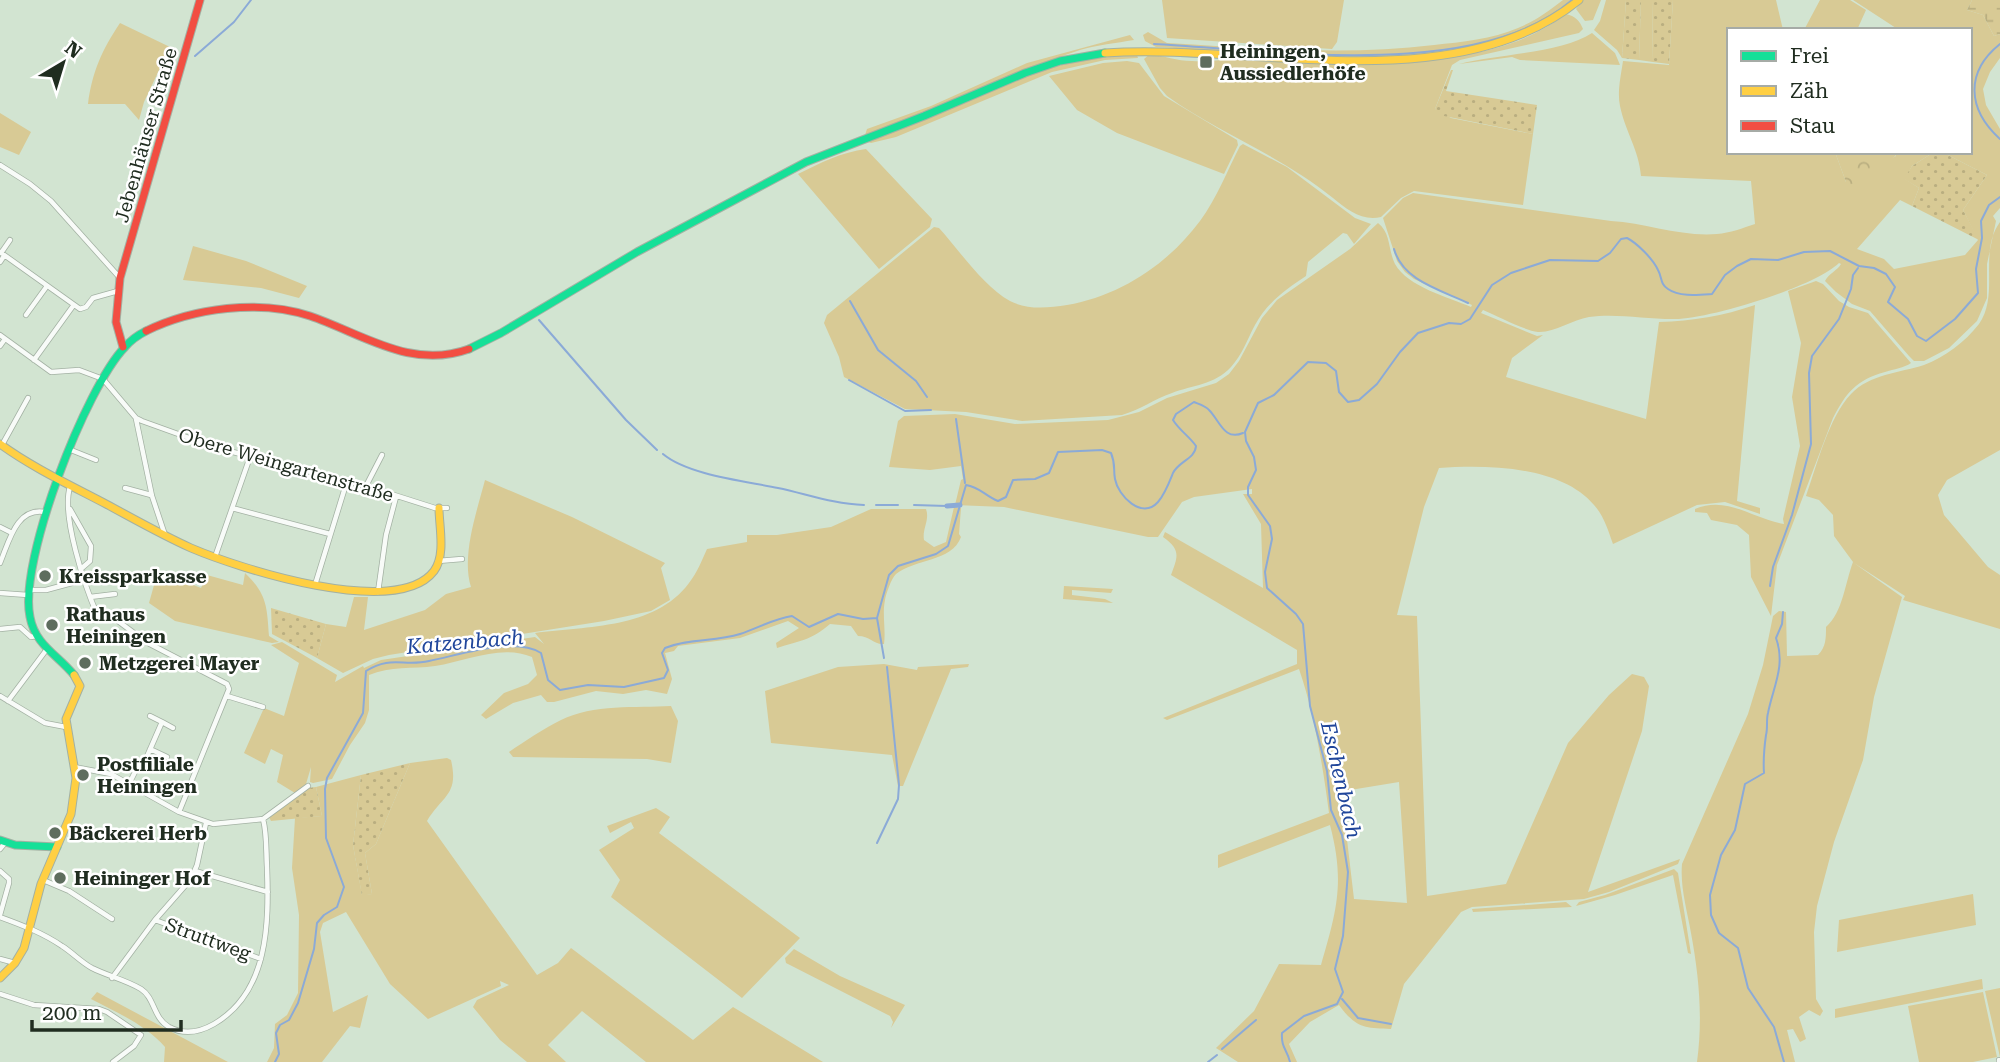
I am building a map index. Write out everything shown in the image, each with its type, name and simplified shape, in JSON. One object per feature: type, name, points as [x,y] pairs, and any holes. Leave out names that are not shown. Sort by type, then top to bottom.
[{"type":"main road","name":"Jebenhäuser Straße","points":[[123,347],[117,325],[120,278],[200,0]]},
{"type":"main road","points":[[0,978],[15,963],[24,948],[43,880],[75,800],[74,767],[66,727],[68,713],[80,686],[73,672],[36,636],[29,620],[29,592],[37,542],[46,512],[103,379],[123,347],[141,333],[194,315],[244,310],[290,311],[308,315],[397,350],[420,356],[446,356],[478,345],[639,251],[804,162],[902,126],[1041,66],[1075,57],[1141,51],[1342,61],[1425,56],[1507,43],[1549,23],[1579,0]]},
{"type":"main road","points":[[1,446],[70,487],[215,557],[346,591],[378,593],[404,589],[425,580],[438,561],[443,508]]},
{"type":"main road","points":[[2,844],[25,848],[48,845],[57,847]]},
{"type":"street","points":[[0,164],[34,186],[51,201],[120,278]]},
{"type":"street","points":[[0,262],[10,240]]},
{"type":"street","points":[[2,254],[73,306],[83,309],[93,298],[118,291]]},
{"type":"street","points":[[26,315],[47,286]]},
{"type":"street","points":[[34,360],[73,306]]},
{"type":"street","points":[[0,346],[2,337],[51,372],[79,370],[103,379]]},
{"type":"street","name":"Obere Weingartenstraße","points":[[103,379],[136,418],[217,448],[443,508]]},
{"type":"street","points":[[1,446],[28,398]]},
{"type":"street","points":[[136,418],[152,496],[165,535]]},
{"type":"street","points":[[72,450],[96,460]]},
{"type":"street","points":[[366,486],[382,455]]},
{"type":"street","points":[[215,557],[250,457]]},
{"type":"street","points":[[315,585],[347,481]]},
{"type":"street","points":[[70,487],[69,519],[83,580],[97,614],[114,618],[146,642],[227,684],[229,689],[179,812]]},
{"type":"street","points":[[125,488],[152,496]]},
{"type":"street","points":[[378,593],[386,535],[396,497]]},
{"type":"street","points":[[69,507],[91,547],[90,561],[82,568]]},
{"type":"street","points":[[232,508],[330,534]]},
{"type":"street","points":[[0,563],[12,533],[22,518],[35,512],[46,512]]},
{"type":"street","points":[[0,527],[12,533]]},
{"type":"street","points":[[438,561],[462,559]]},
{"type":"street","points":[[0,593],[46,590],[83,580]]},
{"type":"street","points":[[90,597],[115,594]]},
{"type":"street","points":[[0,629],[20,628],[31,637],[36,636]]},
{"type":"street","points":[[8,701],[47,649]]},
{"type":"street","points":[[0,696],[45,723],[66,727]]},
{"type":"street","points":[[227,696],[262,707]]},
{"type":"street","points":[[150,716],[173,728]]},
{"type":"street","points":[[128,784],[162,722]]},
{"type":"street","points":[[149,750],[167,757]]},
{"type":"street","points":[[74,767],[101,770],[179,812],[206,823],[228,824],[263,819],[308,786]]},
{"type":"street","points":[[0,871],[9,879],[9,883],[0,916],[29,927],[93,968],[144,992],[158,1017],[169,1027],[194,1032],[221,1020],[235,1008],[253,982],[261,959],[268,914],[263,819]]},
{"type":"street","points":[[112,978],[155,920],[187,885],[195,871],[206,823]]},
{"type":"street","points":[[195,871],[268,892]]},
{"type":"street","points":[[43,880],[69,891],[112,919]]},
{"type":"street","name":"Struttweg","points":[[155,920],[261,959]]},
{"type":"street","points":[[0,959],[15,963]]},
{"type":"street","points":[[0,994],[34,1005],[89,1008],[107,1012],[141,1035],[134,1046],[113,1062]]},
{"type":"green space","points":[[1162,0],[1344,0],[1337,42],[1332,49],[1167,38]]},
{"type":"green space","points":[[1563,0],[1575,0],[1535,27],[1487,44],[1432,54],[1316,57],[1258,54],[1156,47],[1145,41],[1143,35],[1148,32],[1167,43],[1267,49],[1334,51],[1401,48],[1498,35],[1530,22]]},
{"type":"green space","points":[[1583,0],[1601,0],[1593,20],[1585,21],[1576,9]]},
{"type":"green space","points":[[1606,0],[1626,0],[1622,58],[1617,50],[1594,30],[1600,21]]},
{"type":"green space","points":[[1626,0],[1641,0],[1639,60],[1622,58]]},
{"type":"green space","points":[[1641,0],[1652,0],[1653,62],[1639,60]]},
{"type":"green space","points":[[1652,0],[1673,0],[1669,64],[1653,62]]},
{"type":"green space","points":[[1673,0],[1776,0],[1783,28],[1727,28],[1727,154],[1836,154],[1846,182],[1896,154],[1931,154],[1912,166],[1905,179],[1919,188],[1912,206],[1900,200],[1857,249],[1884,259],[1894,269],[1965,255],[1978,240],[1963,210],[1987,175],[1946,154],[1972,154],[1972,28],[1896,28],[1853,0],[1972,0],[1967,10],[1983,15],[1994,36],[2000,34],[2000,58],[1983,89],[1986,105],[2000,129],[2000,208],[1993,216],[1996,221],[1987,264],[1987,298],[1977,321],[1949,348],[1924,361],[1914,361],[1870,311],[1852,304],[1825,281],[1841,264],[1839,263],[1809,282],[1787,291],[1739,307],[1695,317],[1589,317],[1538,332],[1483,310],[1481,313],[1537,336],[1543,335],[1512,358],[1506,377],[1646,419],[1659,322],[1708,317],[1755,305],[1737,501],[1760,508],[1760,514],[1725,502],[1697,505],[1613,544],[1603,518],[1594,505],[1580,492],[1562,482],[1521,470],[1439,468],[1424,507],[1397,615],[1417,616],[1427,896],[1506,884],[1568,743],[1609,695],[1632,674],[1644,677],[1649,686],[1642,731],[1588,892],[1680,859],[1678,864],[1609,892],[1584,899],[1472,907],[1461,912],[1404,984],[1391,1029],[1361,1025],[1350,1018],[1339,1005],[1310,1022],[1289,1044],[1297,1062],[1238,1062],[1216,1048],[1254,1011],[1279,964],[1321,965],[1335,912],[1338,880],[1330,825],[1218,868],[1218,855],[1329,813],[1317,740],[1299,669],[1167,720],[1163,718],[1297,664],[1297,650],[1171,575],[1176,554],[1173,546],[1163,537],[1165,532],[1263,588],[1261,524],[1243,494],[1252,494],[1252,489],[1194,497],[1182,502],[1158,537],[1004,507],[955,505],[963,479],[961,466],[930,470],[889,467],[898,421],[904,416],[955,414],[1015,424],[1108,420],[1139,412],[1167,398],[1216,383],[1229,374],[1239,361],[1262,318],[1277,300],[1350,249],[1378,223],[1385,232],[1395,264],[1401,272],[1429,290],[1471,307],[1472,305],[1414,279],[1397,261],[1383,218],[1403,198],[1413,193],[1624,222],[1690,234],[1722,233],[1755,224],[1751,181],[1641,176],[1638,158],[1620,106],[1619,89],[1623,61],[1669,65]],"holes":[[[1399,782],[1407,903],[1354,899],[1346,831],[1338,809],[1338,792]]]},
{"type":"green space","points":[[1820,0],[1850,0],[1866,10],[1858,28],[1805,28]]},
{"type":"green space","points":[[1972,0],[2000,0],[2000,34],[1994,36],[1983,15],[1967,10]]},
{"type":"green space","points":[[1566,14],[1580,24],[1583,29],[1579,33],[1460,60],[1452,65],[1435,109],[1451,118],[1533,134],[1523,205],[1414,191],[1401,198],[1381,217],[1368,218],[1355,214],[1293,170],[1167,96],[1144,59],[1150,54],[1199,61],[1261,58],[1363,61],[1435,59],[1504,46],[1536,33]]},
{"type":"green space","points":[[120,23],[170,47],[144,102],[139,120],[125,104],[88,104],[99,62]]},
{"type":"green space","points":[[1592,33],[1615,53],[1620,65],[1520,60],[1512,57],[1459,64],[1547,49],[1579,40]]},
{"type":"green space","points":[[1130,35],[1134,40],[1086,48],[865,135],[867,129],[931,106],[1027,63]]},
{"type":"green space","points":[[1137,55],[1138,58],[1105,60],[1052,72],[896,137],[868,142],[1031,73],[1081,60]]},
{"type":"green space","points":[[1103,63],[1139,63],[1164,96],[1237,140],[1238,145],[1224,174],[1117,133],[1077,110],[1049,76]]},
{"type":"green space","points":[[1451,70],[1446,91],[1537,105],[1533,134],[1439,115],[1435,109]]},
{"type":"green space","points":[[0,113],[31,132],[19,155],[0,147]]},
{"type":"green space","points":[[1243,144],[1287,167],[1355,218],[1371,224],[1354,244],[1347,234],[1343,233],[1308,262],[1306,276],[1271,303],[1255,325],[1235,362],[1218,378],[1165,395],[1122,415],[1022,421],[966,412],[905,409],[844,377],[839,357],[824,323],[827,315],[934,227],[939,228],[990,286],[1010,301],[1038,308],[1087,301],[1141,276],[1187,237],[1217,194]]},
{"type":"green space","points":[[866,149],[932,219],[930,227],[879,269],[798,174],[840,155]]},
{"type":"green space","points":[[1836,154],[1896,154],[1858,195],[1846,182]]},
{"type":"green space","points":[[1931,154],[1946,154],[1987,175],[1963,210],[1979,240],[1912,206],[1919,188],[1904,179],[1912,166]]},
{"type":"green space","points":[[2000,222],[2000,450],[1947,480],[1938,495],[1944,515],[1988,567],[2000,575],[2000,629],[1903,600],[1905,596],[1854,563],[1902,597],[1874,697],[1863,760],[1834,842],[1817,906],[1814,932],[1816,999],[1823,1011],[1820,1016],[1809,1010],[1799,1017],[1806,1039],[1800,1042],[1793,1029],[1787,1030],[1795,1062],[1697,1062],[1700,1029],[1698,981],[1683,890],[1682,864],[1748,714],[1763,665],[1773,616],[1779,611],[1786,612],[1787,656],[1818,655],[1826,639],[1826,627],[1832,621],[1843,597],[1853,562],[1834,536],[1833,515],[1819,500],[1806,496],[1824,442],[1843,404],[1859,387],[1876,378],[1924,365],[1939,358],[1961,343],[1979,324],[1988,300],[1990,246]]},
{"type":"green space","points":[[193,246],[246,261],[307,286],[299,298],[261,288],[183,280]]},
{"type":"green space","points":[[1816,281],[1823,284],[1839,301],[1868,313],[1911,363],[1859,383],[1833,418],[1777,565],[1771,616],[1751,577],[1749,535],[1737,525],[1711,520],[1707,513],[1695,512],[1695,509],[1707,505],[1729,506],[1784,524],[1800,446],[1792,397],[1801,343],[1788,291]]},
{"type":"green space","points":[[485,480],[572,517],[665,563],[661,568],[670,600],[651,611],[604,621],[389,655],[373,659],[343,673],[317,658],[326,624],[346,627],[354,597],[368,597],[364,630],[425,610],[446,594],[471,587],[468,575],[469,548]]},
{"type":"green space","points":[[954,507],[961,508],[961,537],[956,545],[941,556],[904,569],[892,579],[884,605],[884,644],[858,636],[851,626],[830,624],[811,637],[777,648],[776,643],[799,628],[788,621],[740,638],[678,646],[674,651],[665,653],[672,679],[667,694],[646,690],[623,694],[596,691],[554,702],[547,702],[541,695],[513,703],[486,719],[481,715],[504,693],[528,684],[537,675],[532,657],[520,653],[496,653],[435,666],[385,670],[369,675],[369,710],[365,723],[332,779],[310,782],[311,767],[306,784],[295,793],[277,782],[283,755],[271,749],[265,764],[244,753],[264,708],[284,716],[299,663],[271,645],[282,642],[337,675],[335,682],[363,666],[364,668],[381,660],[535,637],[544,644],[535,633],[619,623],[658,609],[675,598],[689,583],[707,549],[747,542],[747,535],[777,535],[831,527],[871,509],[926,509],[924,540],[934,547],[946,542]]},
{"type":"green space","points":[[158,571],[201,588],[207,575],[243,585],[245,573],[258,588],[265,602],[269,636],[279,642],[272,643],[175,621],[149,603]]},
{"type":"green space","points":[[1064,586],[1113,589],[1111,593],[1072,590],[1072,595],[1105,599],[1113,603],[1063,599]]},
{"type":"green space","points":[[271,608],[326,624],[317,658],[272,634]]},
{"type":"green space","points":[[884,664],[917,670],[918,667],[969,664],[968,667],[951,669],[903,786],[898,786],[892,755],[771,743],[765,691],[838,667]]},
{"type":"green space","points":[[671,706],[678,721],[671,763],[647,759],[513,757],[509,752],[561,720],[587,711]]},
{"type":"green space","points":[[447,758],[451,760],[453,772],[451,788],[427,821],[537,975],[558,963],[571,948],[693,1040],[733,1007],[823,1062],[646,1062],[582,1011],[548,1045],[566,1062],[527,1062],[500,1040],[473,1007],[477,1000],[509,985],[500,981],[501,986],[428,1019],[390,984],[346,912],[323,923],[320,932],[333,1012],[368,995],[360,1028],[350,1026],[322,1062],[267,1062],[274,1048],[275,1024],[287,1015],[298,993],[299,915],[292,868],[295,818],[322,816],[316,787],[361,775],[353,845],[362,895],[372,894],[365,853],[376,844],[410,763]]},
{"type":"green space","points":[[410,763],[376,844],[365,853],[372,894],[362,896],[353,845],[361,775]]},
{"type":"green space","points":[[316,787],[322,816],[271,821],[269,817],[308,788]]},
{"type":"green space","points":[[656,808],[670,817],[659,833],[800,938],[742,998],[611,897],[620,880],[599,850],[634,828],[631,822],[610,833],[607,826]]},
{"type":"green space","points":[[1674,869],[1678,873],[1691,954],[1688,953],[1673,875],[1576,906],[1579,902]]},
{"type":"green space","points":[[1973,894],[1976,925],[1837,952],[1839,920]]},
{"type":"green space","points":[[1566,902],[1572,907],[1473,912],[1472,909]]},
{"type":"green space","points":[[794,949],[840,976],[905,1005],[891,1028],[893,1022],[890,1016],[786,963],[785,958]]},
{"type":"green space","points":[[1982,979],[1983,989],[1835,1018],[1835,1009]]},
{"type":"green space","points":[[2000,988],[2000,1057],[1985,991]]},
{"type":"green space","points":[[97,992],[228,1062],[164,1062],[165,1047],[140,1026],[91,999]]},
{"type":"green space","points":[[1983,992],[1997,1057],[1973,1062],[1919,1062],[1908,1006]]},
{"type":"waterway","points":[[195,56],[234,22],[251,0]]},
{"type":"waterway","points":[[1154,44],[1313,54],[1429,52],[1483,42],[1532,26],[1572,0]]},
{"type":"waterway","points":[[2000,44],[1981,66],[1974,91],[1981,115],[2000,139]]},
{"type":"waterway","points":[[1180,56],[1218,57]]},
{"type":"waterway","name":"Eschenbach","points":[[1290,1062],[1283,1045],[1282,1033],[1304,1016],[1337,1004],[1343,992],[1335,969],[1343,936],[1348,872],[1342,835],[1331,810],[1327,771],[1310,706],[1303,624],[1296,614],[1267,588],[1265,572],[1272,539],[1270,526],[1248,495],[1248,487],[1256,470],[1245,432],[1258,403],[1274,395],[1308,362],[1326,363],[1336,371],[1339,392],[1348,402],[1359,400],[1377,384],[1400,352],[1418,333],[1449,323],[1461,324],[1470,319],[1492,285],[1511,273],[1550,260],[1598,261],[1610,253],[1621,239],[1627,238],[1640,247],[1652,261],[1665,287],[1672,292],[1689,295],[1712,294],[1725,275],[1751,259],[1778,260],[1804,252],[1830,251],[1859,266],[1874,268],[1886,274],[1895,287],[1888,302],[1908,319],[1917,336],[1926,341],[1955,319],[1978,293],[1976,269],[1982,238],[1981,221],[1989,205],[2000,197]]},
{"type":"waterway","points":[[1394,249],[1399,260],[1414,277],[1468,303]]},
{"type":"waterway","points":[[1770,586],[1773,567],[1792,515],[1811,444],[1809,373],[1812,356],[1839,319],[1851,289],[1853,275],[1858,268]]},
{"type":"waterway","points":[[850,301],[878,350],[916,381],[927,397]]},
{"type":"waterway","points":[[539,320],[626,420],[657,450]]},
{"type":"waterway","points":[[849,380],[905,411],[931,410]]},
{"type":"waterway","name":"Katzenbach","points":[[275,1062],[279,1054],[276,1033],[280,1025],[289,1020],[298,1003],[314,949],[317,923],[337,907],[344,887],[326,838],[325,789],[327,778],[363,713],[366,671],[390,662],[420,662],[486,648],[516,646],[541,653],[548,680],[560,690],[588,685],[624,687],[664,678],[668,670],[662,653],[665,648],[674,645],[731,636],[792,616],[809,627],[838,614],[863,619],[877,618],[889,575],[898,566],[936,554],[948,546],[966,485],[998,501],[1006,497],[1013,480],[1035,479],[1049,473],[1058,452],[1102,450],[1111,453],[1117,486],[1126,498],[1138,507],[1152,507],[1165,492],[1176,469],[1195,450],[1196,446],[1173,420],[1176,414],[1194,402],[1208,409],[1227,432],[1237,435],[1243,433]]},
{"type":"waterway","points":[[956,419],[965,483]]},
{"type":"waterway","points":[[663,454],[702,472],[831,501],[864,505]]},
{"type":"waterway","points":[[876,505],[898,505]]},
{"type":"waterway","points":[[914,505],[947,506]]},
{"type":"waterway","points":[[947,506],[960,505]]},
{"type":"waterway","points":[[1783,612],[1782,624],[1776,638],[1780,658],[1767,716],[1764,773],[1745,784],[1735,830],[1721,855],[1710,895],[1711,915],[1719,933],[1738,948],[1748,988],[1774,1027],[1784,1062]]},
{"type":"waterway","points":[[877,618],[884,658]]},
{"type":"waterway","points":[[877,843],[898,799],[899,785],[887,667]]},
{"type":"waterway","points":[[1342,999],[1358,1018],[1391,1024]]},
{"type":"waterway","points":[[1222,1049],[1256,1020]]},
{"type":"waterway","points":[[1208,1062],[1217,1055]]},
{"type":"traffic: fast","points":[[469,349],[501,333],[637,252],[806,162],[1025,73],[1060,61],[1105,53]]},
{"type":"traffic: fast","points":[[74,675],[42,642],[33,627],[29,591],[34,557],[58,476],[92,398],[125,347],[146,331]]},
{"type":"traffic: fast","points":[[0,840],[15,845],[57,847]]},
{"type":"traffic: slow","points":[[1105,53],[1163,52],[1351,61],[1414,59],[1473,49],[1529,31],[1579,0]]},
{"type":"traffic: slow","points":[[0,444],[52,476],[191,548],[279,577],[353,591],[387,591],[415,585],[434,571],[441,549],[439,508]]},
{"type":"traffic: slow","points":[[0,978],[15,963],[24,948],[41,884],[71,814],[76,778],[66,719],[80,686],[74,675]]},
{"type":"traffic: jam","points":[[123,347],[116,322],[120,278],[200,0]]},
{"type":"traffic: jam","points":[[146,331],[205,312],[249,307],[270,308],[310,316],[407,353],[448,354],[469,349]]},
{"type":"place","name":"Heiningen, Aussiedlerhöfe","points":[[1206,62]]},
{"type":"place","name":"Kreissparkasse","points":[[45,576]]},
{"type":"place","name":"Rathaus Heiningen","points":[[52,625]]},
{"type":"place","name":"Metzgerei Mayer","points":[[85,663]]},
{"type":"place","name":"Postfiliale Heiningen","points":[[83,775]]},
{"type":"place","name":"Bäckerei Herb","points":[[55,833]]},
{"type":"place","name":"Heininger Hof","points":[[60,878]]}]
